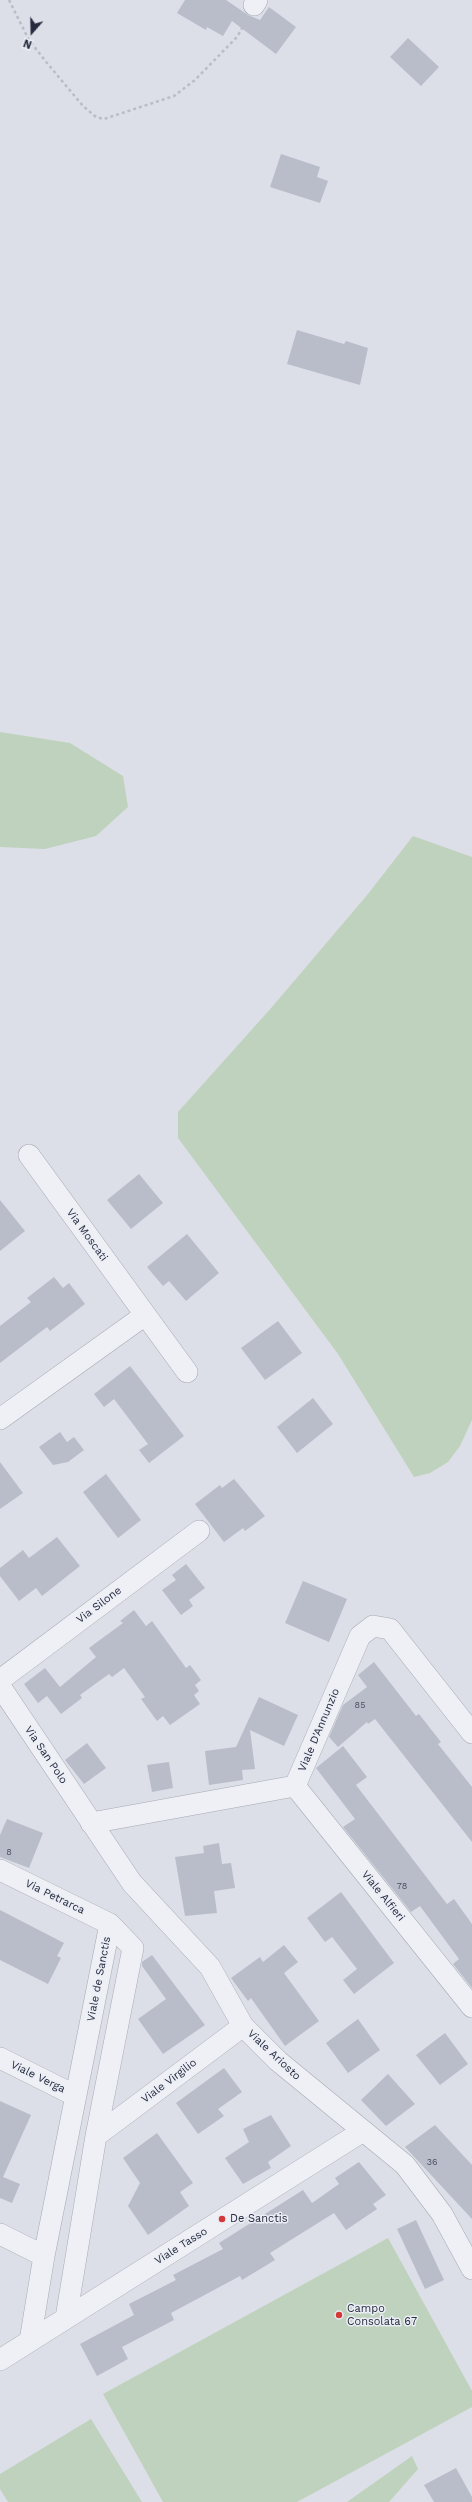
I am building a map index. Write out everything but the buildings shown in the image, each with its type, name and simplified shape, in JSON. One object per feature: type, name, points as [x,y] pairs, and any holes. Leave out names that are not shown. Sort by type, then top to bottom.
[{"type":"street","name":"Via Moscati","points":[[29,1156],[187,1372]]},
{"type":"street","points":[[0,1419],[145,1315]]},
{"type":"street","name":"Via Silone","points":[[0,1680],[199,1531]]},
{"type":"street","name":"Viale D'Annunzio","points":[[295,1786],[360,1636],[373,1626],[390,1629],[472,1733]]},
{"type":"street","name":"Via San Polo","points":[[0,1686],[91,1823]]},
{"type":"street","points":[[91,1823],[295,1786]]},
{"type":"street","name":"Viale Alfieri","points":[[295,1786],[472,2007]]},
{"type":"street","name":"Viale Ariosto","points":[[91,1823],[132,1883],[210,1967],[243,2026],[278,2061],[362,2131],[406,2165],[442,2214],[472,2269]]},
{"type":"street","name":"Via Petrarca","points":[[0,1870],[110,1924]]},
{"type":"street","name":"Viale de Sanctis","points":[[30,2341],[44,2256],[110,1924]]},
{"type":"street","name":"Viale de Sanctis","points":[[66,2318],[96,2136],[133,1948],[110,1924]]},
{"type":"street","name":"Viale Virgilio","points":[[96,2136],[243,2026]]},
{"type":"street","name":"Viale Verga","points":[[0,2058],[76,2096]]},
{"type":"street","name":"Viale Tasso","points":[[0,2360],[362,2131]]},
{"type":"street","points":[[0,2234],[44,2256]]},
{"type":"path","points":[[9,0],[29,40],[47,63],[83,106],[96,117],[104,119],[174,96],[195,80],[237,37],[256,2]]},
{"type":"green space","points":[[0,732],[70,743],[123,776],[128,807],[96,836],[45,849],[0,847]]},
{"type":"green space","points":[[413,836],[472,857],[472,1420],[460,1446],[448,1462],[430,1473],[414,1477],[338,1354],[178,1138],[178,1112],[272,1007],[368,894]]},
{"type":"green space","name":"Campo Consolata 67","points":[[388,2238],[472,2391],[472,2407],[297,2502],[163,2502],[103,2394]]},
{"type":"green space","points":[[91,2419],[142,2502],[8,2502],[0,2489],[0,2474]]},
{"type":"green space","points":[[412,2456],[418,2469],[389,2502],[347,2502]]},
{"type":"place","name":"De Sanctis","points":[[222,2219]]},
{"type":"place","name":"Campo Consolata 67","points":[[339,2315]]}]
